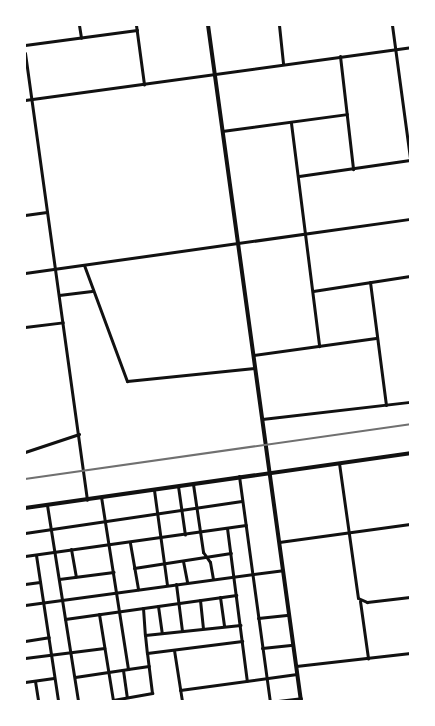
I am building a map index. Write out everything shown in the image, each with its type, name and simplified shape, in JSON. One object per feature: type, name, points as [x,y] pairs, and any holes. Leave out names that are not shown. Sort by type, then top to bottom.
[{"type":"street","points":[[79,25],[81,38]]},
{"type":"street","points":[[136,25],[144,84]]},
{"type":"street","points":[[208,25],[236,244],[301,699],[278,701]]},
{"type":"street","points":[[279,25],[283,64]]},
{"type":"street","points":[[299,176],[410,159],[392,25]]},
{"type":"street","points":[[25,45],[137,30]]},
{"type":"street","points":[[25,100],[410,47]]},
{"type":"street","points":[[25,53],[87,500]]},
{"type":"street","points":[[340,56],[353,169]]},
{"type":"street","points":[[222,131],[347,114]]},
{"type":"street","points":[[291,122],[319,346]]},
{"type":"street","points":[[25,215],[47,212]]},
{"type":"street","points":[[25,273],[410,219]]},
{"type":"street","points":[[84,265],[92,291],[127,381],[254,368]]},
{"type":"street","points":[[313,291],[410,276]]},
{"type":"street","points":[[370,282],[386,405]]},
{"type":"street","points":[[59,295],[92,291]]},
{"type":"street","points":[[25,327],[63,322]]},
{"type":"street","points":[[252,355],[376,338]]},
{"type":"street","points":[[261,419],[410,402]]},
{"type":"street","points":[[25,452],[51,446],[67,436],[79,434]]},
{"type":"street","points":[[25,508],[239,476],[410,454]]},
{"type":"street","points":[[339,463],[356,595],[360,601],[368,658]]},
{"type":"street","points":[[239,476],[270,701]]},
{"type":"street","points":[[193,483],[204,557],[210,562],[213,579]]},
{"type":"street","points":[[178,486],[184,535]]},
{"type":"street","points":[[154,490],[167,585]]},
{"type":"street","points":[[101,497],[128,669]]},
{"type":"street","points":[[25,533],[242,502]]},
{"type":"street","points":[[48,505],[78,701]]},
{"type":"street","points":[[279,542],[410,524]]},
{"type":"street","points":[[25,556],[161,539],[246,525]]},
{"type":"street","points":[[227,528],[247,681]]},
{"type":"street","points":[[130,543],[138,589]]},
{"type":"street","points":[[72,549],[76,577]]},
{"type":"street","points":[[134,568],[231,553]]},
{"type":"street","points":[[36,554],[58,701]]},
{"type":"street","points":[[183,561],[187,582]]},
{"type":"street","points":[[25,604],[283,570]]},
{"type":"street","points":[[58,579],[114,572]]},
{"type":"street","points":[[25,584],[40,582]]},
{"type":"street","points":[[176,584],[182,631]]},
{"type":"street","points":[[65,619],[236,595]]},
{"type":"street","points":[[220,597],[224,626]]},
{"type":"street","points":[[360,601],[410,597]]},
{"type":"street","points":[[200,600],[203,628]]},
{"type":"street","points":[[158,606],[162,633]]},
{"type":"street","points":[[105,701],[152,693],[143,608]]},
{"type":"street","points":[[99,614],[113,700]]},
{"type":"street","points":[[258,618],[289,615]]},
{"type":"street","points":[[145,635],[240,625]]},
{"type":"street","points":[[25,641],[49,637]]},
{"type":"street","points":[[148,653],[242,641]]},
{"type":"street","points":[[262,648],[293,644]]},
{"type":"street","points":[[25,658],[104,648]]},
{"type":"street","points":[[174,650],[182,701]]},
{"type":"street","points":[[296,666],[410,653]]},
{"type":"street","points":[[75,677],[149,666]]},
{"type":"street","points":[[123,670],[127,697]]},
{"type":"street","points":[[180,690],[297,674]]},
{"type":"street","points":[[25,682],[54,678]]},
{"type":"street","points":[[35,680],[38,701]]},
{"type":"street","points":[[138,696],[138,701]]},
{"type":"railway","points":[[25,479],[410,424]]}]
